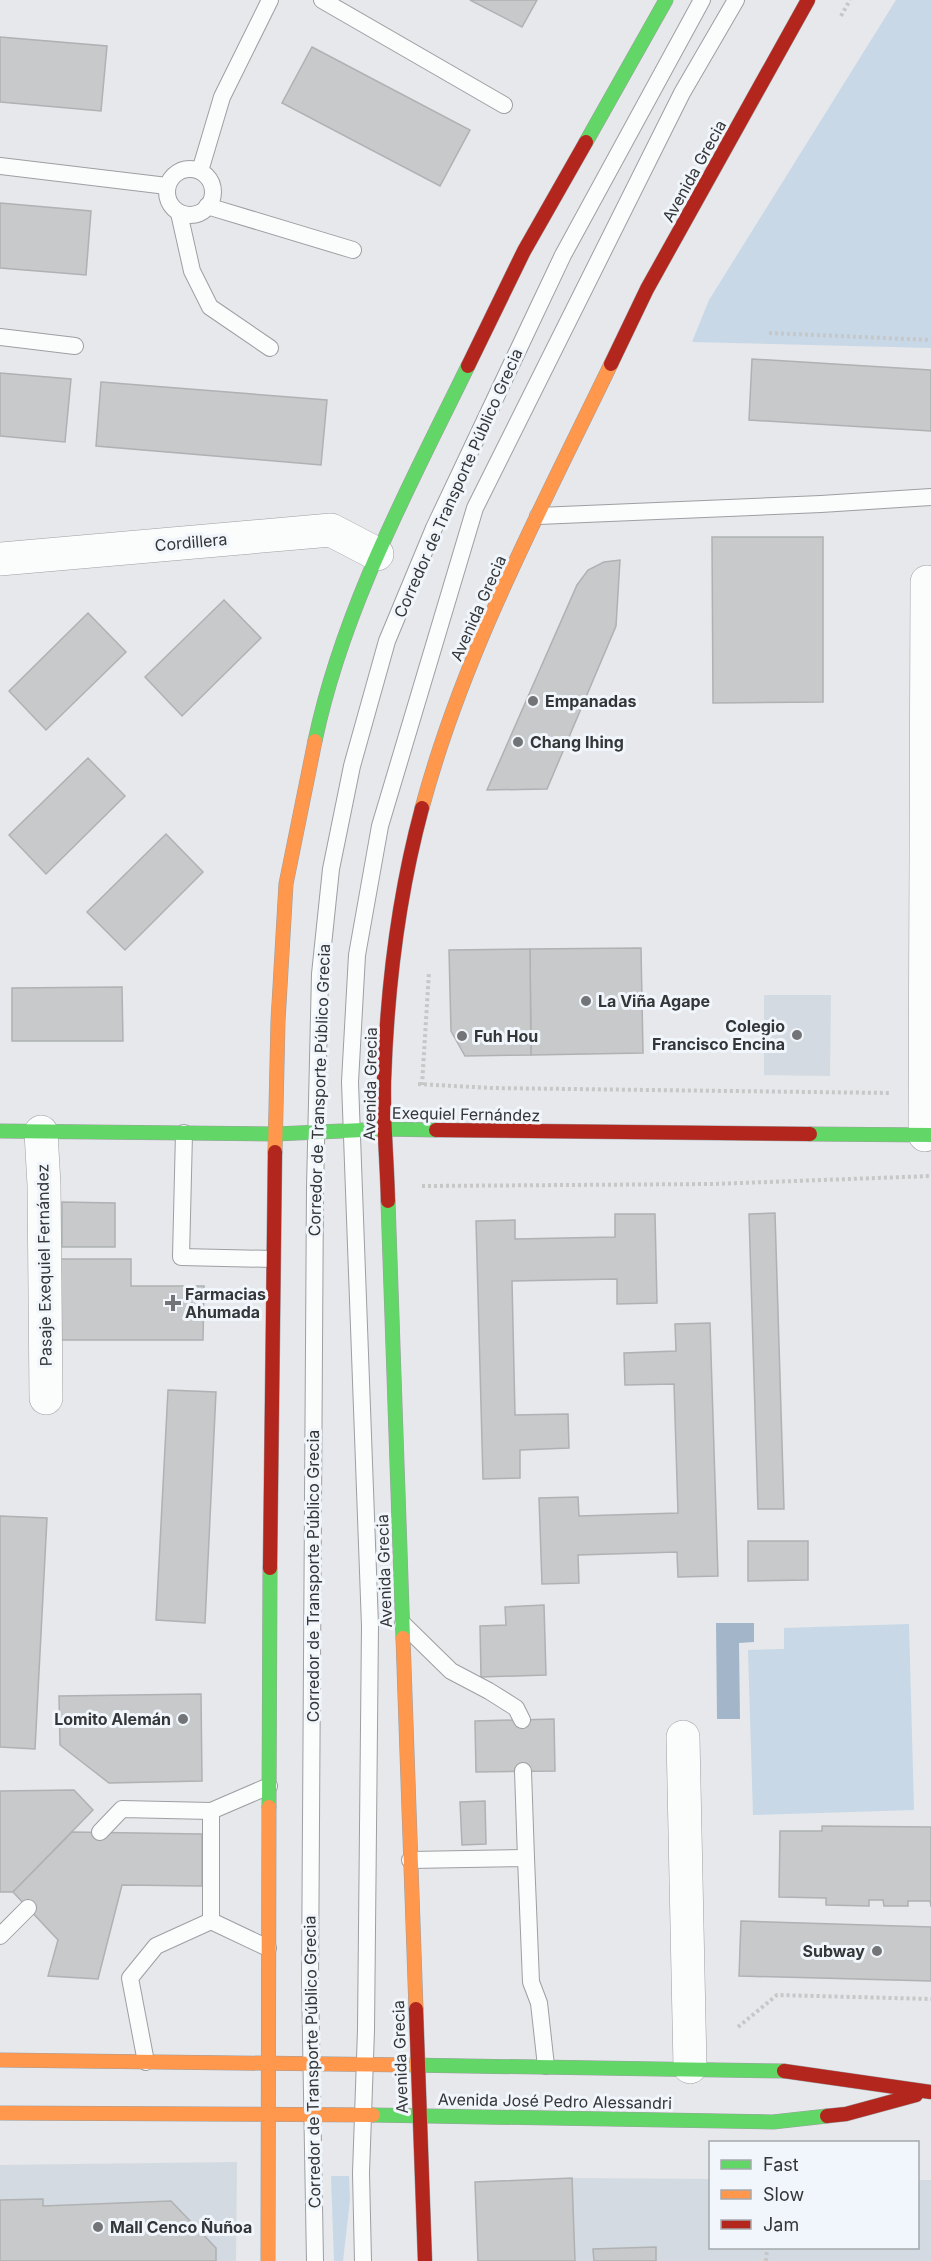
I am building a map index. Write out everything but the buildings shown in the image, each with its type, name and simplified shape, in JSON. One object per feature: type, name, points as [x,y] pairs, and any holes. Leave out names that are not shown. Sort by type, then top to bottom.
[{"type":"main road","points":[[268,2261],[272,1259],[278,1009],[286,884],[319,723],[346,632],[377,554],[524,251],[666,0]]},
{"type":"main road","name":"Avenida Grecia","points":[[425,2261],[384,1083],[389,995],[402,898],[419,819],[436,756],[498,599],[647,289],[808,0]]},
{"type":"main road","name":"Exequiel Fernández","points":[[0,1131],[276,1134],[386,1129],[928,1135]]},
{"type":"main road","name":"Avenida José Pedro Alessandri","points":[[0,2060],[771,2069],[929,2092]]},
{"type":"main road","name":"Avenida José Pedro Alessandri","points":[[0,2113],[419,2115],[773,2121],[846,2114],[929,2092]]},
{"type":"street","name":"Cordillera","points":[[0,559],[331,530],[377,554]]},
{"type":"street","points":[[927,582],[926,1094],[928,1135]]},
{"type":"street","name":"Pasaje Exequiel Fernández","points":[[41,1132],[45,1185],[46,1398]]},
{"type":"street","points":[[683,1737],[690,2067]]},
{"type":"lane","points":[[200,171],[222,97],[270,0]]},
{"type":"lane","points":[[322,0],[504,105]]},
{"type":"lane","name":"Corredor de Transporte Público Grecia","points":[[315,2261],[310,2064],[317,1132],[320,974],[331,869],[352,766],[387,641],[434,528],[563,255],[702,0]]},
{"type":"lane","name":"Corredor de Transporte Público Grecia","points":[[363,2261],[370,1626],[350,1082],[357,955],[380,826],[475,508],[682,93],[736,0]]},
{"type":"lane","points":[[0,166],[167,186]]},
{"type":"lane","points":[[190,168],[200,171],[208,177],[212,187],[212,197],[199,213],[189,215],[179,213],[171,206],[167,196],[167,186],[171,177],[180,170],[190,168]]},
{"type":"lane","points":[[207,206],[353,250]]},
{"type":"lane","points":[[179,213],[192,271],[210,307],[270,348]]},
{"type":"lane","points":[[0,337],[75,346]]},
{"type":"lane","points":[[538,516],[931,497]]},
{"type":"lane","points":[[184,1133],[182,1257],[272,1259]]},
{"type":"lane","points":[[403,1623],[451,1671],[516,1708],[522,1720]]},
{"type":"lane","points":[[523,1771],[531,1982],[539,2003],[546,2066]]},
{"type":"lane","points":[[100,1832],[122,1809],[211,1811],[269,1786]]},
{"type":"lane","points":[[211,1811],[211,1922]]},
{"type":"lane","points":[[410,1860],[526,1858]]},
{"type":"lane","points":[[0,1936],[28,1908]]},
{"type":"lane","points":[[146,2062],[130,1978],[156,1946],[211,1922],[268,1948]]},
{"type":"path","points":[[769,333],[931,340]]},
{"type":"path","points":[[384,1083],[491,1088],[926,1094]]},
{"type":"path","points":[[388,1188],[442,1184],[713,1184],[931,1176]]},
{"type":"path","points":[[738,2027],[777,1995],[931,1999]]},
{"type":"shaded area","points":[[896,0],[931,0],[931,348],[692,342],[709,300]]},
{"type":"shaded area","name":"Colegio Francisco Encina","points":[[764,995],[831,995],[830,1076],[764,1075]]},
{"type":"shaded area","points":[[716,1623],[754,1623],[754,1642],[739,1643],[740,1719],[717,1719]]},
{"type":"shaded area","points":[[909,1624],[914,1810],[753,1815],[748,1650],[784,1649],[784,1628]]},
{"type":"shaded area","points":[[237,2162],[236,2261],[0,2261],[0,2165]]},
{"type":"shaded area","points":[[331,2176],[349,2176],[350,2200],[343,2261],[334,2261]]},
{"type":"shaded area","points":[[572,2178],[709,2179],[709,2249],[919,2249],[919,2180],[931,2180],[931,2261],[478,2261],[475,2182]]},
{"type":"traffic: fast","points":[[586,142],[666,0]]},
{"type":"traffic: fast","points":[[315,741],[342,643],[360,596],[401,503],[468,366]]},
{"type":"traffic: fast","points":[[0,1131],[276,1134],[385,1129],[436,1130]]},
{"type":"traffic: fast","points":[[810,1134],[931,1135]]},
{"type":"traffic: fast","points":[[388,1201],[403,1638]]},
{"type":"traffic: fast","points":[[269,1807],[270,1568]]},
{"type":"traffic: fast","points":[[408,2065],[784,2071]]},
{"type":"traffic: fast","points":[[373,2115],[773,2122],[827,2116]]},
{"type":"traffic: slow","points":[[422,808],[439,750],[482,637],[611,364]]},
{"type":"traffic: slow","points":[[275,1152],[278,1021],[286,884],[315,741]]},
{"type":"traffic: slow","points":[[403,1638],[416,2009]]},
{"type":"traffic: slow","points":[[268,2261],[269,1807]]},
{"type":"traffic: slow","points":[[0,2060],[408,2065]]},
{"type":"traffic: slow","points":[[0,2113],[373,2115]]},
{"type":"traffic: jam","points":[[611,364],[647,289],[808,0]]},
{"type":"traffic: jam","points":[[468,366],[524,251],[586,142]]},
{"type":"traffic: jam","points":[[388,1201],[384,1096],[388,1012],[400,909],[422,808]]},
{"type":"traffic: jam","points":[[436,1130],[810,1134]]},
{"type":"traffic: jam","points":[[270,1568],[275,1152]]},
{"type":"traffic: jam","points":[[416,2009],[425,2261]]},
{"type":"traffic: jam","points":[[784,2071],[931,2092]]},
{"type":"traffic: jam","points":[[827,2116],[846,2114],[916,2095]]},
{"type":"place","name":"Empanadas","points":[[533,701]]},
{"type":"place","name":"Chang Ihing","points":[[518,742]]},
{"type":"place","name":"La Viña Agape","points":[[586,1001]]},
{"type":"place","name":"Colegio Francisco Encina","points":[[797,1035]]},
{"type":"place","name":"Fuh Hou","points":[[462,1036]]},
{"type":"place","name":"Farmacias Ahumada","points":[[173,1303]]},
{"type":"place","name":"Lomito Alemán","points":[[183,1719]]},
{"type":"place","name":"Subway","points":[[877,1951]]},
{"type":"place","name":"Mall Cenco Ñuñoa","points":[[98,2227]]}]
